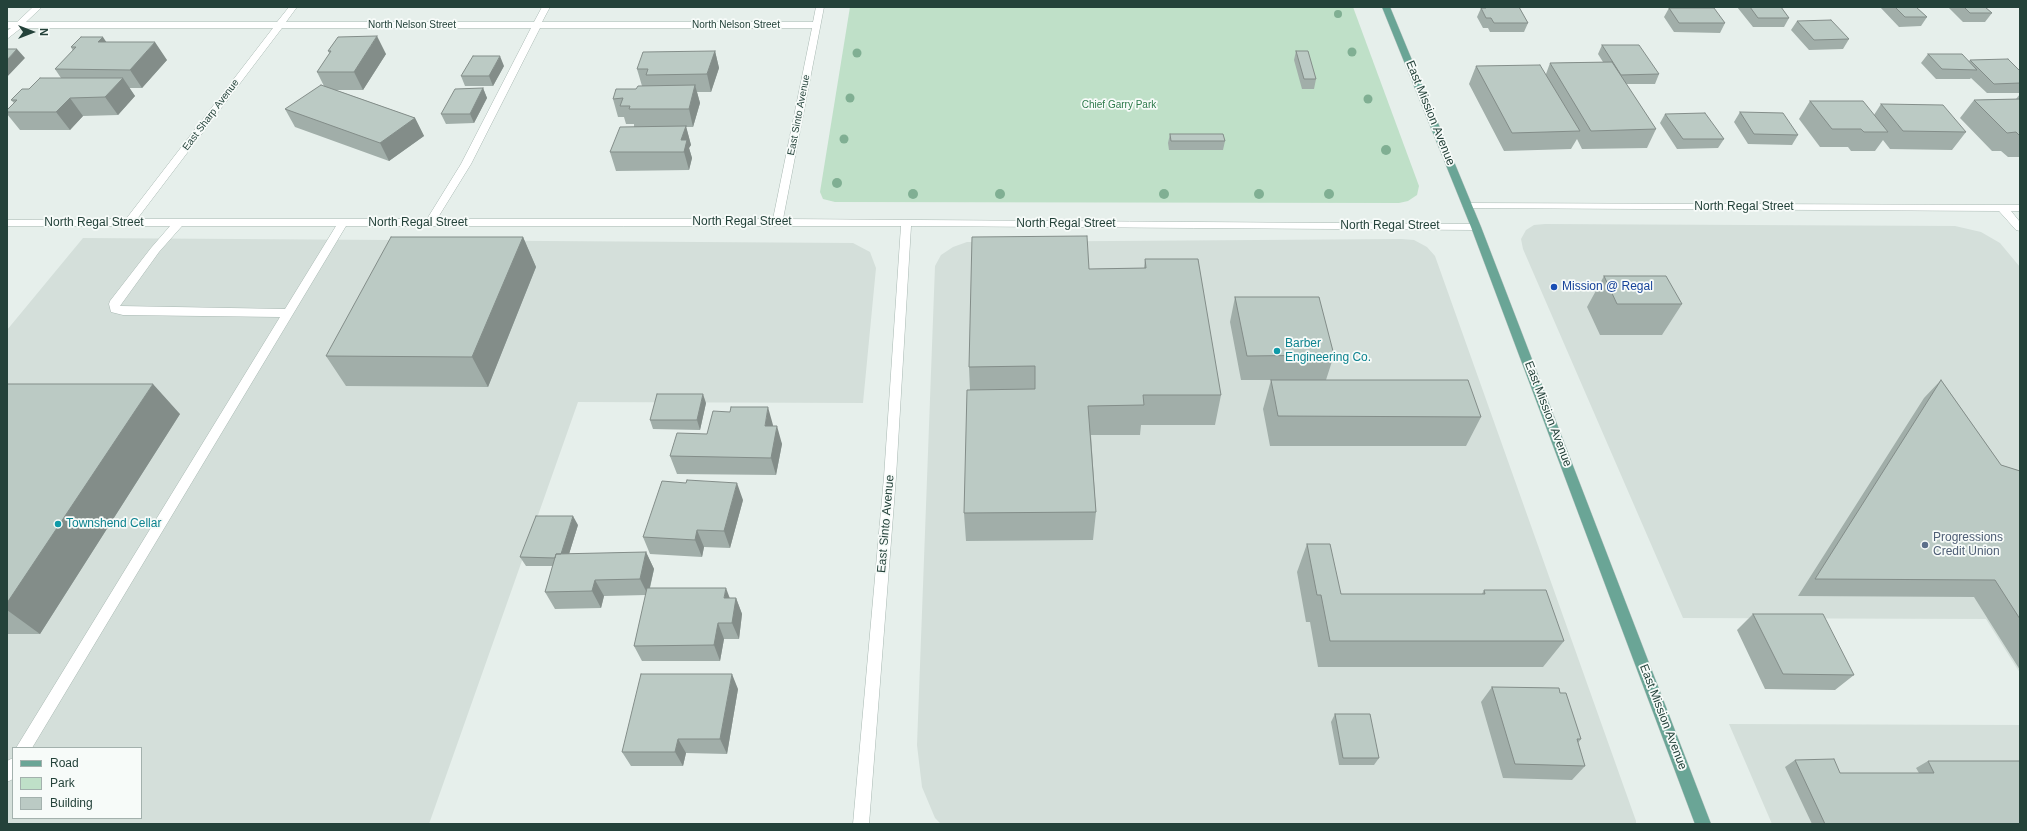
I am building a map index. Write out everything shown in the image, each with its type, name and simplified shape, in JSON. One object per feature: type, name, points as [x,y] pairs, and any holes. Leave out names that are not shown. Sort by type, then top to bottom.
[{"type":"main road","name":"East Mission Avenue","points":[[1386,7],[1468,206],[1703,824]]},
{"type":"street","points":[[7,36],[38,7]]},
{"type":"street","name":"East Sharp Avenue","points":[[130,222],[293,7]]},
{"type":"street","points":[[430,223],[466,164],[546,7]]},
{"type":"street","name":"East Sinto Avenue","points":[[777,222],[820,7]]},
{"type":"street","name":"North Nelson Street","points":[[7,25],[816,25]]},
{"type":"street","name":"North Regal Street","points":[[1468,206],[2020,208]]},
{"type":"street","points":[[2002,208],[2020,228]]},
{"type":"street","name":"North Regal Street","points":[[7,223],[777,222],[1476,227]]},
{"type":"street","points":[[178,223],[155,250],[114,304],[115,309],[123,311],[288,312]]},
{"type":"street","points":[[25,747],[343,223]]},
{"type":"street","name":"East Sinto Avenue","points":[[860,824],[890,477],[906,223]]},
{"type":"shaded area","points":[[1534,225],[1955,226],[1981,232],[2000,243],[2020,267],[2020,673],[1986,619],[1683,618],[1523,249],[1521,239],[1526,230]]},
{"type":"shaded area","points":[[83,238],[853,243],[870,252],[876,268],[863,403],[578,402],[429,824],[7,824],[7,330]]},
{"type":"shaded area","points":[[1414,240],[1427,247],[1435,256],[1636,824],[941,824],[935,818],[922,787],[917,745],[935,266],[941,255],[953,247],[967,242]]},
{"type":"shaded area","points":[[1729,724],[2020,725],[2020,824],[1772,824]]},
{"type":"green space","name":"Chief Garry Park","points":[[850,7],[1353,7],[1419,186],[1417,195],[1408,201],[1399,203],[835,202],[823,199],[820,192]]},
{"type":"building","points":[[1519,7],[1528,23],[1494,23],[1491,18],[1486,18],[1481,8]]},
{"type":"building","points":[[1750,7],[1781,7],[1789,18],[1758,18]]},
{"type":"building","points":[[1895,7],[1916,7],[1927,17],[1905,17]]},
{"type":"building","points":[[1964,7],[1985,7],[1992,13],[1970,13]]},
{"type":"building","points":[[1669,8],[1714,8],[1725,23],[1679,23]]},
{"type":"building","points":[[1831,20],[1849,39],[1814,40],[1797,21]]},
{"type":"building","points":[[377,36],[354,72],[317,72],[331,51],[328,51],[338,37]]},
{"type":"building","points":[[81,37],[103,37],[98,42],[155,42],[130,70],[55,69],[76,47],[71,47]]},
{"type":"building","points":[[1602,45],[1639,45],[1659,74],[1621,75]]},
{"type":"building","points":[[7,49],[17,49],[7,60]]},
{"type":"building","points":[[715,51],[707,74],[646,75],[648,69],[637,69],[643,52]]},
{"type":"building","points":[[1296,51],[1308,51],[1316,79],[1304,79]]},
{"type":"building","points":[[1928,54],[1962,54],[1977,70],[1942,69]]},
{"type":"building","points":[[473,56],[500,56],[489,76],[461,76]]},
{"type":"building","points":[[2008,59],[2020,71],[2020,83],[1994,84],[1970,60]]},
{"type":"building","points":[[1612,62],[1656,129],[1591,131],[1550,63]]},
{"type":"building","points":[[1540,65],[1580,131],[1512,133],[1476,66]]},
{"type":"building","points":[[40,78],[123,78],[105,97],[70,98],[56,112],[7,112],[7,110],[17,100],[11,100],[22,89],[29,89]]},
{"type":"building","points":[[321,85],[415,118],[380,143],[285,109]]},
{"type":"building","points":[[695,85],[689,109],[629,109],[630,106],[620,106],[623,98],[613,99],[616,89],[636,89],[638,86]]},
{"type":"building","points":[[483,88],[470,114],[441,114],[455,89]]},
{"type":"building","points":[[2020,99],[2020,136],[2016,132],[2007,133],[1974,100]]},
{"type":"building","points":[[1810,101],[1863,101],[1888,132],[1864,132],[1861,129],[1832,129]]},
{"type":"building","points":[[1881,104],[1943,105],[1966,132],[1903,131]]},
{"type":"building","points":[[1740,112],[1783,113],[1798,135],[1754,134]]},
{"type":"building","points":[[1705,113],[1724,139],[1683,139],[1665,114]]},
{"type":"building","points":[[686,126],[681,140],[687,140],[684,152],[610,152],[620,127]]},
{"type":"building","points":[[1170,134],[1223,134],[1225,141],[1171,141]]},
{"type":"building","points":[[1087,236],[1089,269],[1146,268],[1145,259],[1198,259],[1221,395],[1143,395],[1144,405],[1088,406],[1096,512],[964,513],[967,390],[1035,389],[1035,366],[969,367],[972,237]]},
{"type":"building","points":[[391,237],[523,237],[472,357],[326,356]]},
{"type":"building","points":[[1604,276],[1666,276],[1682,304],[1617,304]]},
{"type":"building","points":[[1235,297],[1319,297],[1334,355],[1247,356]]},
{"type":"building","points":[[1271,380],[1468,380],[1481,417],[1278,416]]},
{"type":"building","name":"Progressions Credit Union","points":[[1941,380],[2001,465],[2020,471],[2020,619],[1995,580],[1815,579]]},
{"type":"building","points":[[7,384],[153,384],[7,603]]},
{"type":"building","points":[[657,394],[703,394],[697,420],[650,420]]},
{"type":"building","points":[[731,407],[768,407],[765,426],[777,426],[771,458],[670,456],[677,433],[707,434],[713,411],[730,412]]},
{"type":"building","points":[[687,480],[737,483],[724,531],[697,530],[695,540],[643,537],[662,481],[686,483]]},
{"type":"building","points":[[536,516],[573,516],[561,554],[556,554],[555,558],[520,557]]},
{"type":"building","points":[[1307,544],[1330,544],[1341,594],[1485,594],[1484,590],[1546,590],[1564,641],[1330,641],[1321,595],[1317,595]]},
{"type":"building","points":[[646,552],[640,579],[595,580],[592,591],[545,592],[556,554]]},
{"type":"building","points":[[647,588],[726,588],[724,598],[736,598],[732,623],[718,623],[714,645],[634,646]]},
{"type":"building","points":[[1753,614],[1823,614],[1854,675],[1783,674]]},
{"type":"building","points":[[641,674],[732,674],[720,739],[678,739],[675,752],[622,752]]},
{"type":"building","points":[[1492,687],[1559,688],[1560,693],[1566,693],[1581,739],[1577,739],[1585,766],[1515,764]]},
{"type":"building","points":[[1335,714],[1370,714],[1379,758],[1343,758]]},
{"type":"building","points":[[1834,759],[1840,773],[1934,773],[1928,761],[2020,761],[2020,824],[1825,824],[1795,760]]},
{"type":"place","name":"Mission @ Regal","points":[[1554,287]]},
{"type":"place","name":"Barber Engineering Co.","points":[[1277,351]]},
{"type":"place","name":"Townshend Cellar","points":[[58,524]]},
{"type":"place","name":"Progressions Credit Union","points":[[1925,545]]}]
